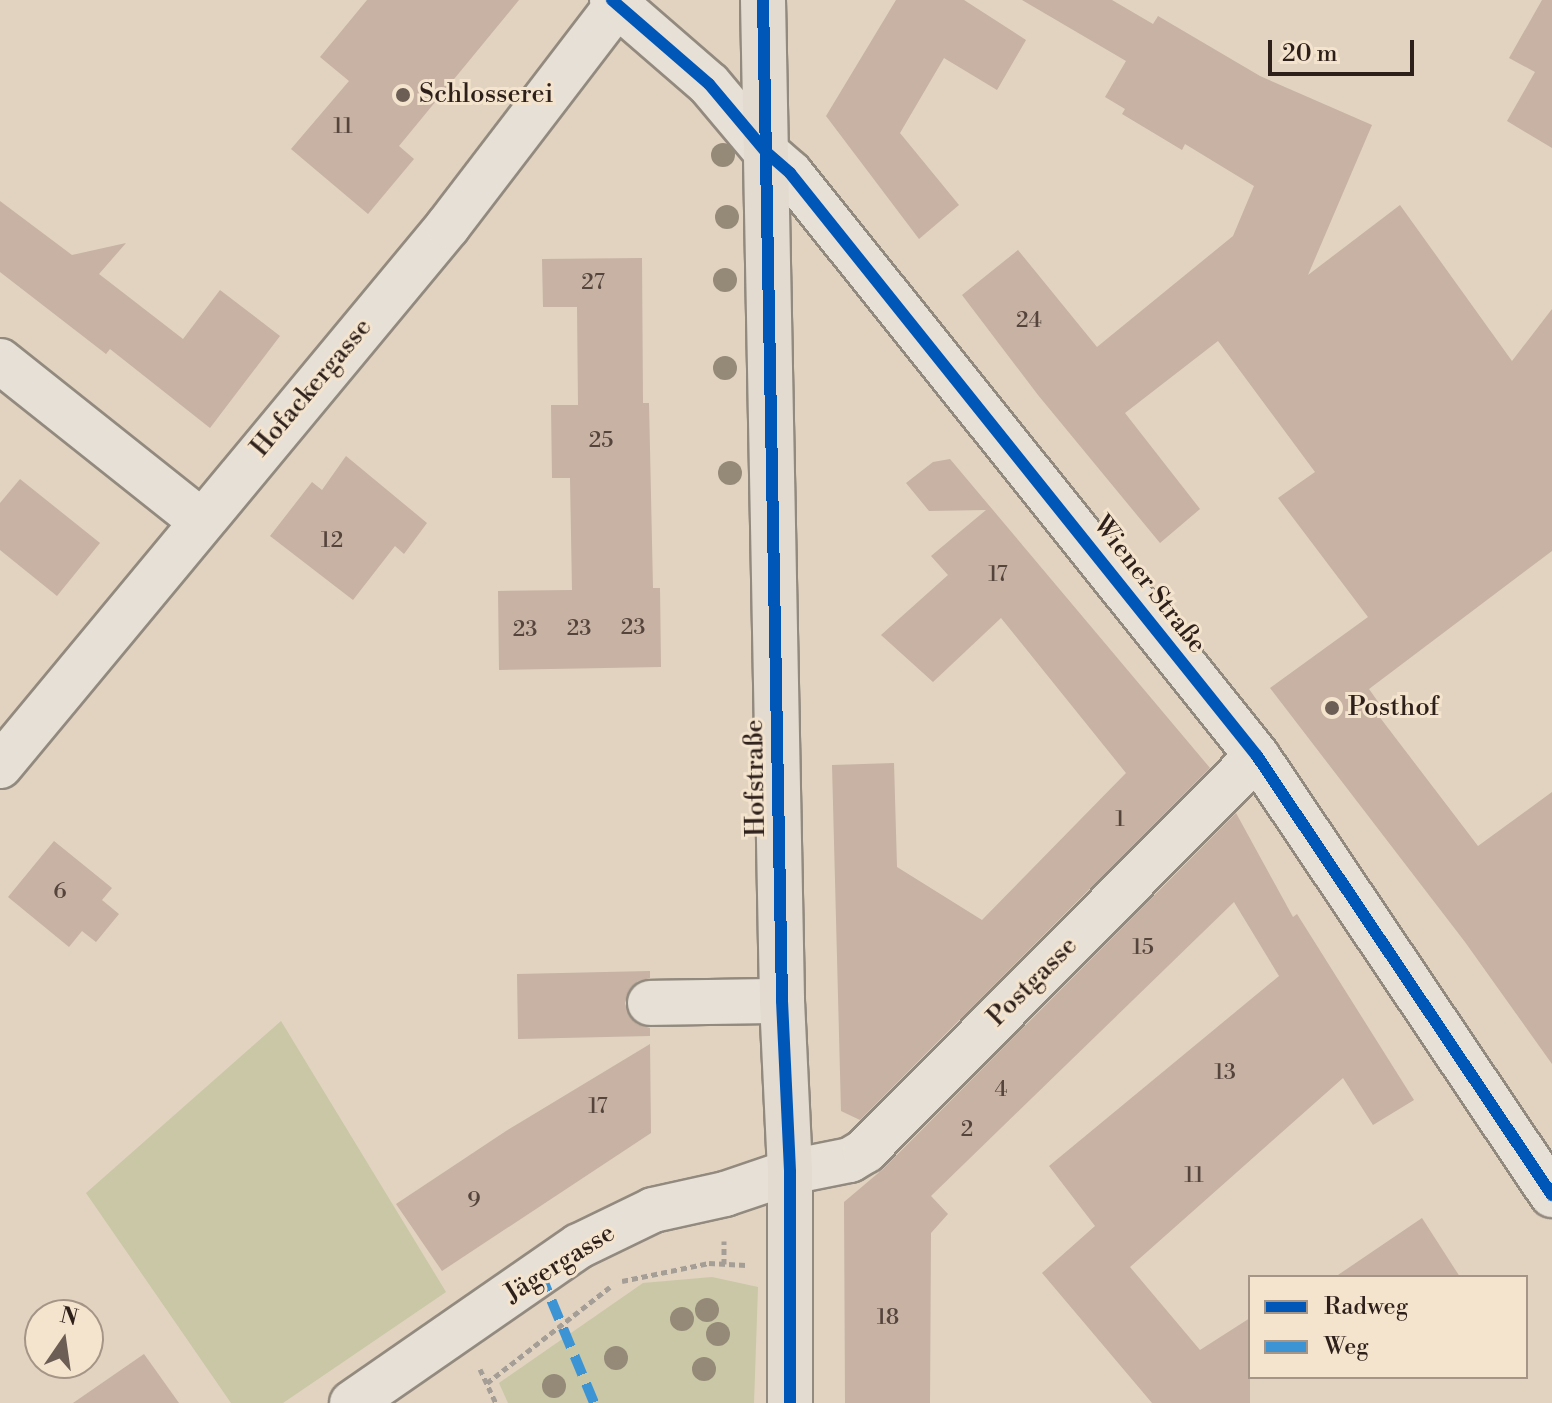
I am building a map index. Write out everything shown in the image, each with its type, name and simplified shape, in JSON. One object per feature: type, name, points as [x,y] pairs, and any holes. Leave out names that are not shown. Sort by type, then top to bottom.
[{"type":"main road","points":[[763,0],[766,152]]},
{"type":"main road","name":"Hofstraße","points":[[766,152],[782,1001],[790,1172],[790,1403]]},
{"type":"street","name":"Wiener Straße","points":[[615,2],[709,84],[766,152],[790,173],[1257,756],[1552,1195]]},
{"type":"street","name":"Hofackergasse","points":[[0,766],[448,226],[615,2]]},
{"type":"street","points":[[0,361],[201,521]]},
{"type":"street","name":"Postgasse","points":[[790,1172],[850,1160],[865,1151],[1257,756]]},
{"type":"street","points":[[650,1003],[782,1001]]},
{"type":"street","name":"Jägergasse","points":[[352,1403],[579,1246],[653,1210],[725,1194],[790,1172]]},
{"type":"path","points":[[487,1383],[616,1282],[709,1263],[791,1268]]},
{"type":"shaded area","points":[[281,1021],[446,1292],[283,1403],[231,1403],[86,1193]]},
{"type":"shaded area","points":[[712,1277],[758,1287],[754,1403],[508,1403],[499,1383],[643,1283]]},
{"type":"building","name":"Schlosserei","points":[[367,0],[519,0],[399,146],[414,159],[368,214],[291,149],[349,81],[320,57]]},
{"type":"building","points":[[896,0],[964,0],[1026,40],[997,90],[944,58],[900,133],[959,205],[919,239],[826,116]]},
{"type":"building","points":[[1022,0],[1112,0],[1153,24],[1158,16],[1260,76],[1372,125],[1308,275],[1400,205],[1512,361],[1552,309],[1552,551],[1369,689],[1381,706],[1375,711],[1478,846],[1552,792],[1552,1064],[1465,942],[1270,688],[1368,617],[1278,498],[1315,472],[1218,341],[1125,413],[1200,509],[1160,543],[1038,395],[962,295],[1018,250],[1097,347],[1233,236],[1254,186],[1185,144],[1182,150],[1122,114],[1125,109],[1105,97],[1126,61]]},
{"type":"building","points":[[1542,0],[1552,0],[1552,148],[1507,121],[1535,72],[1509,58]]},
{"type":"building","points":[[0,201],[72,255],[126,243],[99,274],[183,339],[220,290],[280,336],[210,428],[110,349],[106,354],[0,272]]},
{"type":"building","points":[[642,258],[643,403],[649,403],[653,588],[660,588],[661,667],[499,670],[498,591],[572,590],[570,478],[552,478],[551,405],[578,405],[577,307],[543,307],[542,259]]},
{"type":"building","points":[[346,456],[427,523],[404,554],[395,546],[353,600],[270,536],[312,482],[322,490]]},
{"type":"building","points":[[950,459],[1210,768],[860,1120],[841,1111],[832,765],[894,763],[897,867],[982,920],[1126,773],[1001,618],[933,682],[881,635],[948,575],[931,556],[986,510],[929,511],[906,483],[933,462]]},
{"type":"building","points":[[20,479],[100,543],[57,596],[0,550],[0,503]]},
{"type":"building","points":[[1236,813],[1293,917],[1297,914],[1414,1100],[1373,1125],[1343,1078],[1130,1267],[1200,1350],[1248,1319],[1250,1403],[1152,1403],[1042,1273],[1095,1226],[1049,1166],[1279,976],[1234,902],[931,1196],[948,1214],[931,1233],[930,1403],[845,1403],[844,1202],[883,1169]]},
{"type":"building","points":[[54,841],[112,888],[102,900],[119,914],[96,942],[82,931],[69,947],[8,897]]},
{"type":"building","points":[[650,971],[650,978],[638,981],[629,990],[625,1003],[629,1016],[637,1024],[650,1028],[650,1036],[518,1039],[517,974]]},
{"type":"building","points":[[650,1044],[651,1133],[442,1271],[396,1204],[506,1131]]},
{"type":"building","points":[[1422,1218],[1459,1275],[1338,1275]]},
{"type":"building","points":[[144,1354],[179,1403],[73,1403]]},
{"type":"marked path","points":[[540,1273],[594,1403]]},
{"type":"cycle path","points":[[612,0],[709,84],[766,152],[790,173],[1257,756],[1552,1195]]},
{"type":"cycle path","points":[[763,0],[782,1001],[790,1172],[790,1403]]},
{"type":"place","name":"Schlosserei","points":[[403,95]]},
{"type":"place","name":"Posthof","points":[[1332,708]]}]
